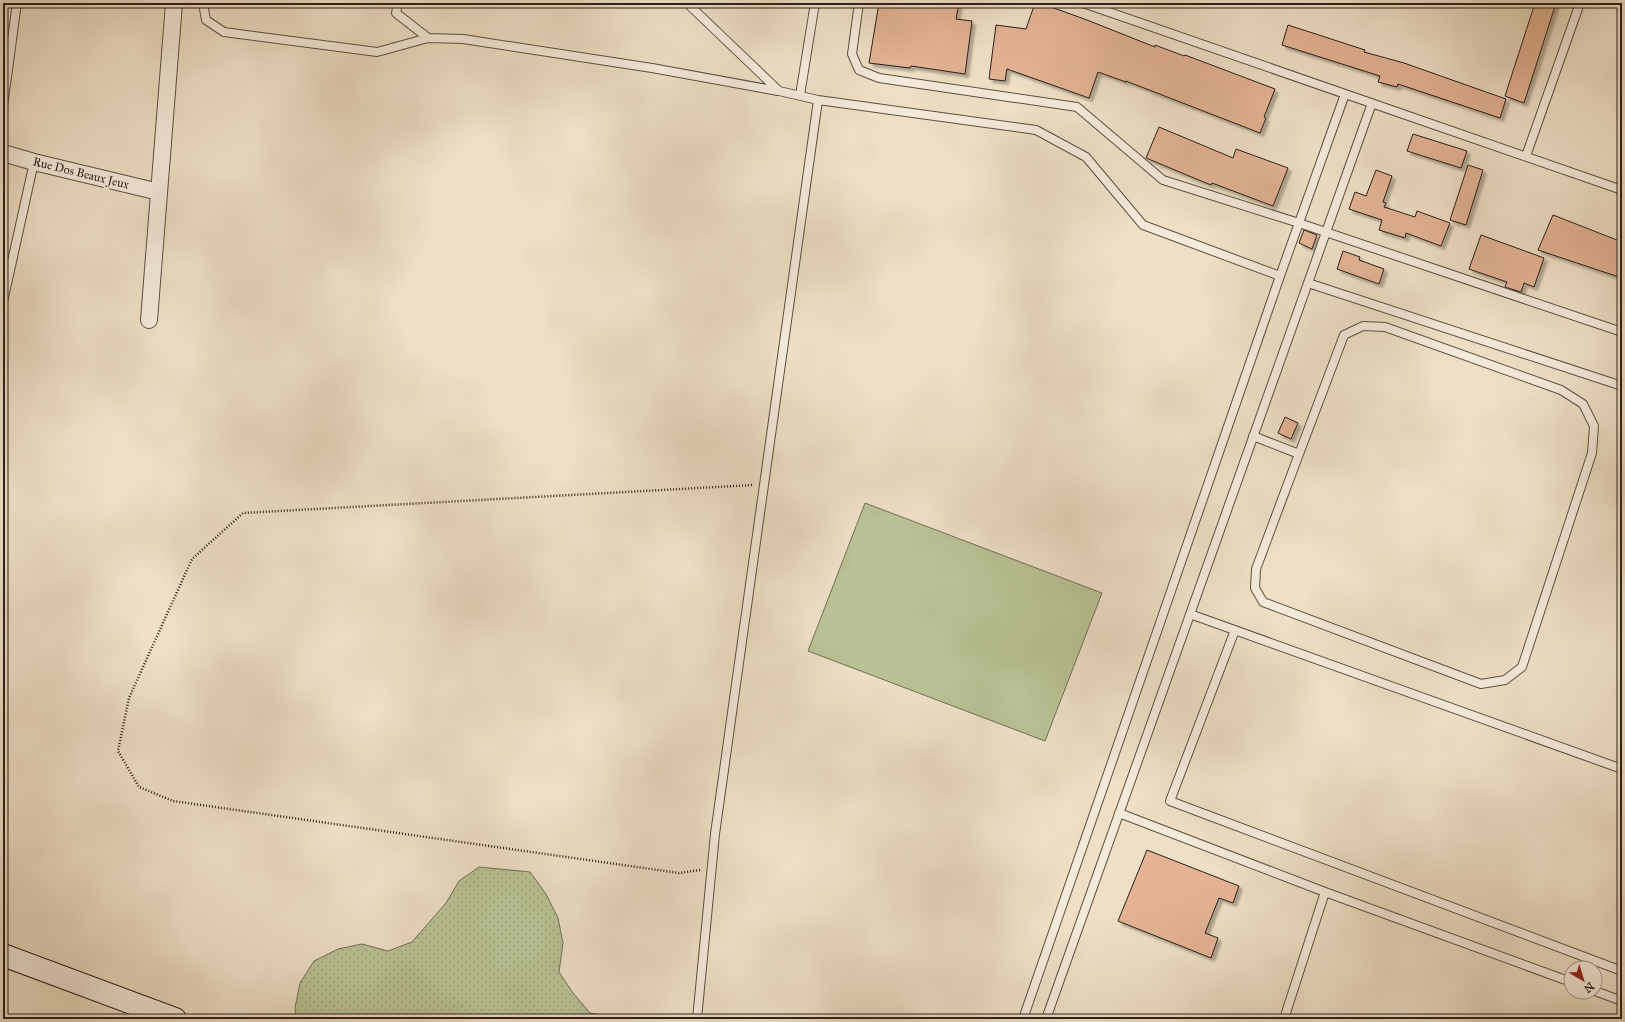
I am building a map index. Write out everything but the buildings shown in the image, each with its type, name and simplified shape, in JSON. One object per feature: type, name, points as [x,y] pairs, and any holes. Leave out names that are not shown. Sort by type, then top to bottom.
[{"type":"main road","points":[[3,955],[175,1019]]},
{"type":"street","points":[[149,320],[174,3]]},
{"type":"street","name":"Rue Dos Beaux Jeux","points":[[3,152],[34,162],[159,192]]},
{"type":"lane","points":[[3,106],[17,3]]},
{"type":"lane","points":[[203,3],[206,20],[224,32],[377,52],[428,38],[463,39],[652,68],[800,95],[818,100],[1036,130],[1086,157],[1143,225],[1280,276]]},
{"type":"lane","points":[[398,3],[396,13],[428,38]]},
{"type":"lane","points":[[687,3],[779,91]]},
{"type":"lane","points":[[800,95],[815,3]]},
{"type":"lane","points":[[859,3],[852,54],[859,70],[879,78],[1077,107],[1163,180],[1299,223],[1622,332]]},
{"type":"lane","points":[[1083,3],[1622,190]]},
{"type":"lane","points":[[1526,156],[1580,3]]},
{"type":"lane","points":[[1023,1019],[1280,276],[1345,94]]},
{"type":"lane","points":[[697,1019],[715,834],[818,100]]},
{"type":"lane","points":[[1046,1019],[1372,103]]},
{"type":"lane","points":[[3,302],[34,162]]},
{"type":"lane","points":[[1308,283],[1622,386]]},
{"type":"lane","points":[[1363,326],[1385,327],[1560,390],[1582,404],[1594,426],[1592,453],[1522,667],[1504,680],[1481,684],[1263,602],[1255,588],[1256,570],[1299,454],[1344,335],[1363,326]]},
{"type":"lane","points":[[1253,436],[1299,454]]},
{"type":"lane","points":[[1190,614],[1622,769]]},
{"type":"lane","points":[[1235,630],[1170,801],[1622,971]]},
{"type":"lane","points":[[1119,813],[1326,892],[1563,979]]},
{"type":"lane","points":[[1284,1019],[1326,892]]},
{"type":"lane","points":[[1603,994],[1622,1001]]},
{"type":"path","points":[[712,869],[679,873],[173,801],[139,786],[118,751],[128,698],[192,559],[243,513],[764,485]]},
{"type":"green space","points":[[865,503],[1102,593],[1045,741],[808,651]]},
{"type":"green space","points":[[479,867],[530,872],[546,894],[558,918],[563,943],[559,972],[573,993],[590,1013],[623,1019],[296,1019],[295,1008],[300,983],[314,961],[338,949],[362,944],[388,951],[412,942],[446,903],[459,881]]}]
